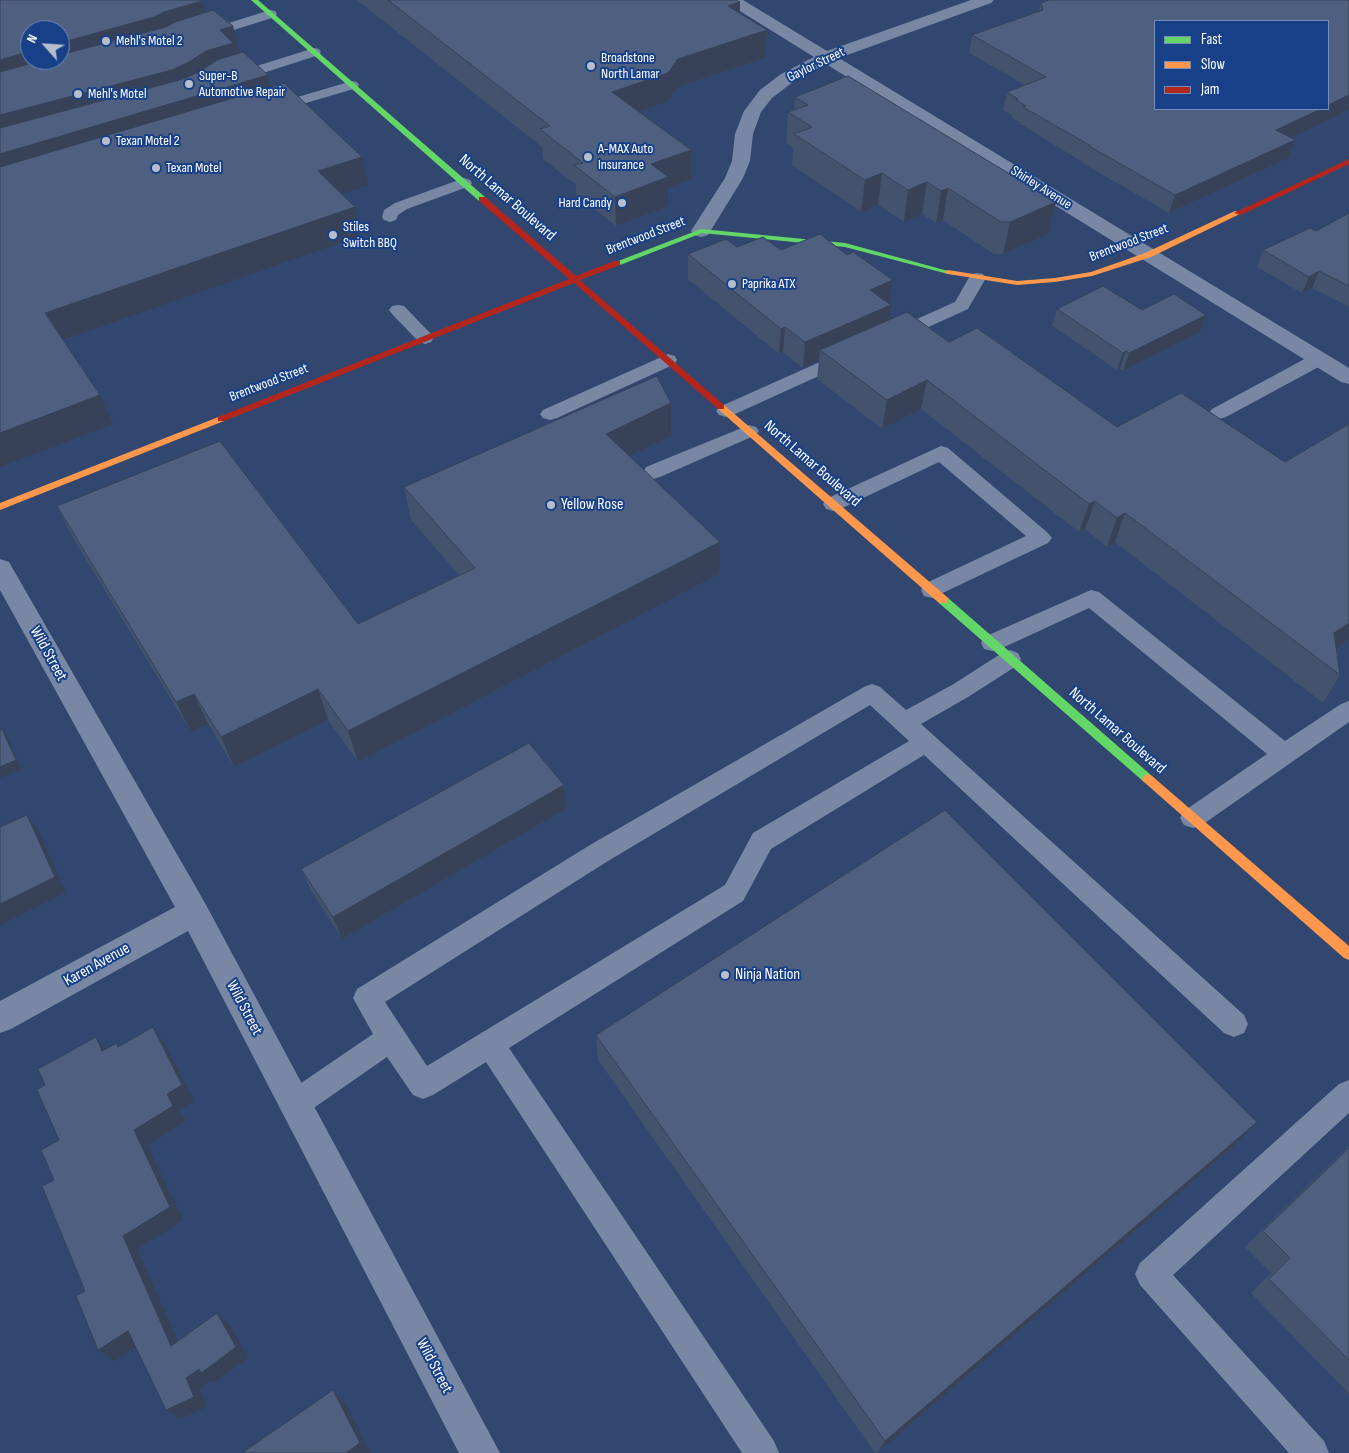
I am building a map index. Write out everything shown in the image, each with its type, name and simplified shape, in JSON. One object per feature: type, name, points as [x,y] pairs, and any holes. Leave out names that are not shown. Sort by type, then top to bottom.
[{"type":"main road","name":"North Lamar Boulevard","points":[[257,1],[1349,954]]},
{"type":"main road","name":"Brentwood Street","points":[[0,507],[574,279],[701,231],[797,239],[845,246],[921,266],[977,278],[1017,282],[1055,280],[1092,274],[1148,255],[1349,161]]},
{"type":"street","name":"Shirley Avenue","points":[[732,0],[1349,377]]},
{"type":"street","name":"Gaylor Street","points":[[701,231],[734,178],[741,161],[744,134],[753,111],[766,94],[787,78],[827,57],[986,0]]},
{"type":"street","name":"Wild Street","points":[[0,568],[194,912],[480,1453]]},
{"type":"street","name":"Karen Avenue","points":[[0,1018],[194,912]]},
{"type":"lane","points":[[186,41],[270,14]]},
{"type":"lane","points":[[219,83],[314,52]]},
{"type":"lane","points":[[256,114],[352,85]]},
{"type":"lane","points":[[390,217],[390,213],[401,206],[464,183]]},
{"type":"lane","points":[[726,411],[962,305],[977,278]]},
{"type":"lane","points":[[398,310],[425,338]]},
{"type":"lane","points":[[1219,413],[1319,359]]},
{"type":"lane","points":[[550,414],[668,360]]},
{"type":"lane","points":[[652,472],[749,431]]},
{"type":"lane","points":[[833,504],[941,453],[1041,538],[932,590]]},
{"type":"lane","points":[[992,643],[1091,598],[1285,755]]},
{"type":"lane","points":[[904,722],[960,692],[1010,659]]},
{"type":"lane","points":[[926,742],[762,841],[734,893],[423,1085],[367,998],[599,853],[872,693],[926,742],[1234,1024]]},
{"type":"lane","points":[[1193,818],[1349,710]]},
{"type":"lane","points":[[295,1104],[391,1038]]},
{"type":"lane","points":[[490,1044],[762,1453]]},
{"type":"lane","points":[[1312,1453],[1151,1274],[1349,1094]]},
{"type":"building","points":[[0,0],[202,1],[164,12],[154,17],[70,40],[70,20],[20,20],[20,54],[0,60]]},
{"type":"building","name":"Broadstone North Lamar","points":[[388,0],[736,0],[740,2],[728,6],[767,30],[678,59],[668,73],[612,92],[691,150],[651,164],[668,177],[615,197],[574,165],[583,163],[540,129],[550,126]]},
{"type":"building","points":[[1049,0],[1349,0],[1349,95],[1329,105],[1329,20],[1154,20],[1154,110],[1319,110],[1276,130],[1295,140],[1175,195],[1023,107],[1026,106],[1007,92],[1046,77],[972,35],[1043,10],[1041,3]]},
{"type":"building","points":[[213,10],[233,26],[220,30],[233,43],[206,51],[172,70],[0,115],[0,72],[20,66],[20,70],[70,70],[70,52],[166,27],[175,22]]},
{"type":"building","points":[[243,52],[268,75],[0,154],[0,128],[183,79],[201,71],[217,60]]},
{"type":"building","points":[[848,76],[1056,202],[1010,222],[1001,222],[948,188],[941,191],[927,182],[908,190],[882,173],[865,180],[794,134],[812,127],[788,112],[808,105],[795,97]]},
{"type":"building","points":[[284,83],[362,157],[318,171],[355,207],[45,313],[100,395],[0,433],[0,167]]},
{"type":"building","points":[[1349,213],[1349,286],[1319,271],[1309,277],[1263,250],[1310,228],[1316,231]]},
{"type":"building","points":[[820,234],[847,255],[853,252],[893,280],[870,290],[891,305],[805,342],[785,327],[781,329],[688,254],[726,239],[737,247],[763,237],[781,250]]},
{"type":"building","points":[[1103,286],[1142,310],[1174,294],[1206,315],[1129,353],[1126,351],[1123,353],[1057,309]]},
{"type":"building","points":[[907,312],[949,342],[977,328],[1117,427],[1181,393],[1285,462],[1349,424],[1349,623],[1334,633],[1340,675],[1125,513],[1117,518],[1095,501],[1089,504],[927,380],[887,400],[820,350]]},
{"type":"building","points":[[657,376],[671,403],[606,434],[720,542],[348,731],[318,689],[221,737],[194,694],[176,702],[57,506],[220,441],[358,624],[475,568],[404,487]]},
{"type":"building","points":[[2,729],[16,760],[0,767],[0,730]]},
{"type":"building","points":[[529,743],[564,785],[333,917],[301,869]]},
{"type":"building","points":[[945,810],[1257,1122],[885,1441],[596,1035]]},
{"type":"building","points":[[27,815],[55,877],[0,904],[0,827]]},
{"type":"building","points":[[153,1027],[182,1085],[167,1094],[173,1106],[134,1130],[170,1207],[123,1236],[171,1346],[217,1313],[236,1347],[201,1373],[199,1369],[186,1378],[194,1397],[166,1410],[128,1331],[98,1350],[76,1296],[85,1291],[42,1186],[54,1180],[41,1150],[59,1140],[37,1090],[45,1085],[38,1069],[96,1037],[102,1051],[117,1043],[118,1047]]},
{"type":"building","points":[[1349,1148],[1349,1360],[1269,1279],[1290,1258],[1263,1231]]},
{"type":"building","points":[[333,1390],[360,1443],[346,1453],[242,1453]]},
{"type":"traffic: fast","points":[[254,0],[482,199]]},
{"type":"traffic: fast","points":[[617,263],[701,231],[845,245],[948,272]]},
{"type":"traffic: fast","points":[[943,600],[1148,779]]},
{"type":"traffic: slow","points":[[948,272],[1017,283],[1055,280],[1092,274],[1148,255],[1238,213]]},
{"type":"traffic: slow","points":[[721,407],[943,600]]},
{"type":"traffic: slow","points":[[0,507],[221,419]]},
{"type":"traffic: slow","points":[[1148,779],[1349,954]]},
{"type":"traffic: jam","points":[[1238,213],[1349,161]]},
{"type":"traffic: jam","points":[[482,199],[721,407]]},
{"type":"traffic: jam","points":[[221,419],[617,263]]},
{"type":"place","name":"Mehl's Motel 2","points":[[106,41]]},
{"type":"place","name":"Broadstone North Lamar","points":[[591,66]]},
{"type":"place","name":"Super-B Automotive Repair","points":[[189,84]]},
{"type":"place","name":"Mehl's Motel","points":[[78,94]]},
{"type":"place","name":"Texan Motel 2","points":[[106,141]]},
{"type":"place","name":"A-MAX Auto Insurance","points":[[588,157]]},
{"type":"place","name":"Texan Motel","points":[[156,168]]},
{"type":"place","name":"Hard Candy","points":[[622,203]]},
{"type":"place","name":"Stiles Switch BBQ","points":[[333,235]]},
{"type":"place","name":"Paprika ATX","points":[[732,284]]},
{"type":"place","name":"Yellow Rose","points":[[551,505]]},
{"type":"place","name":"Ninja Nation","points":[[725,975]]}]
